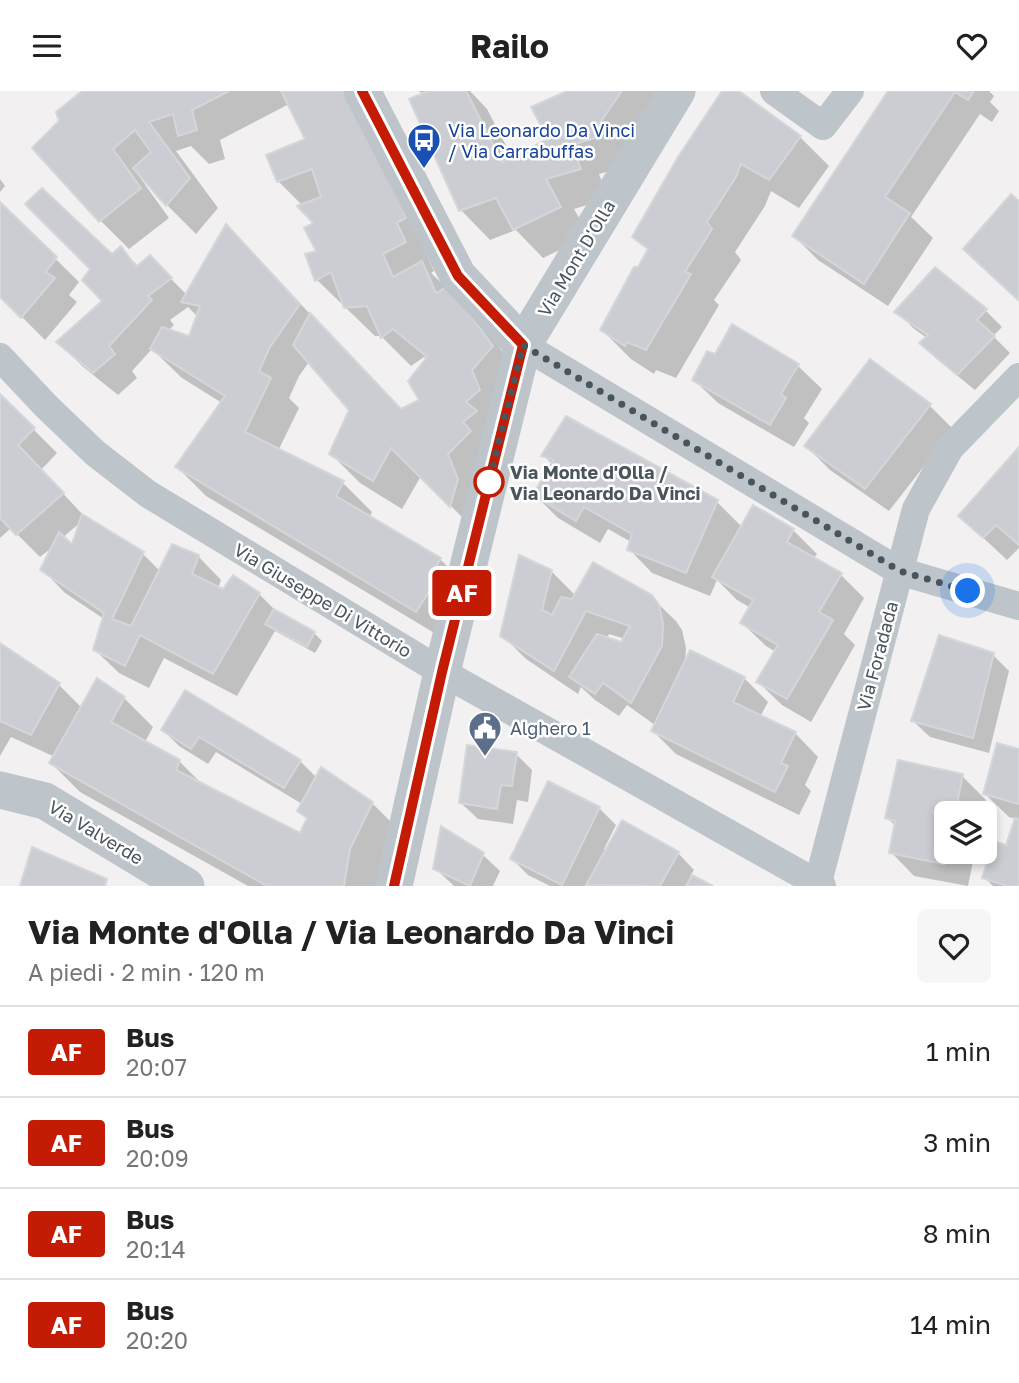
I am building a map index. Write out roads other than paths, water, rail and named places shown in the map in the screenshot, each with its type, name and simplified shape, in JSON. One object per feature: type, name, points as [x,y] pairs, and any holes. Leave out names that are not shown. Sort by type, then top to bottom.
[{"type":"street","points":[[362,91],[458,276],[523,345],[900,571],[1019,606]]},
{"type":"street","name":"Via Mont D'Olla","points":[[394,886],[442,672],[523,345],[677,91]]},
{"type":"street","points":[[774,91],[823,126],[850,91]]},
{"type":"street","name":"Via Giuseppe Di Vittorio","points":[[0,357],[95,453],[148,494],[442,672],[819,886]]},
{"type":"street","name":"Via Foradada","points":[[819,886],[916,509],[950,448],[1019,377]]},
{"type":"street","name":"Via Valverde","points":[[0,790],[45,801],[186,886]]},
{"type":"place","name":"Via Leonardo Da Vinci / Via Carrabuffas","points":[[424,170]]},
{"type":"place","name":"Via Monte d'Olla / Via Leonardo Da Vinci","points":[[489,482]]},
{"type":"place","name":"Alghero 1","points":[[485,758]]}]
